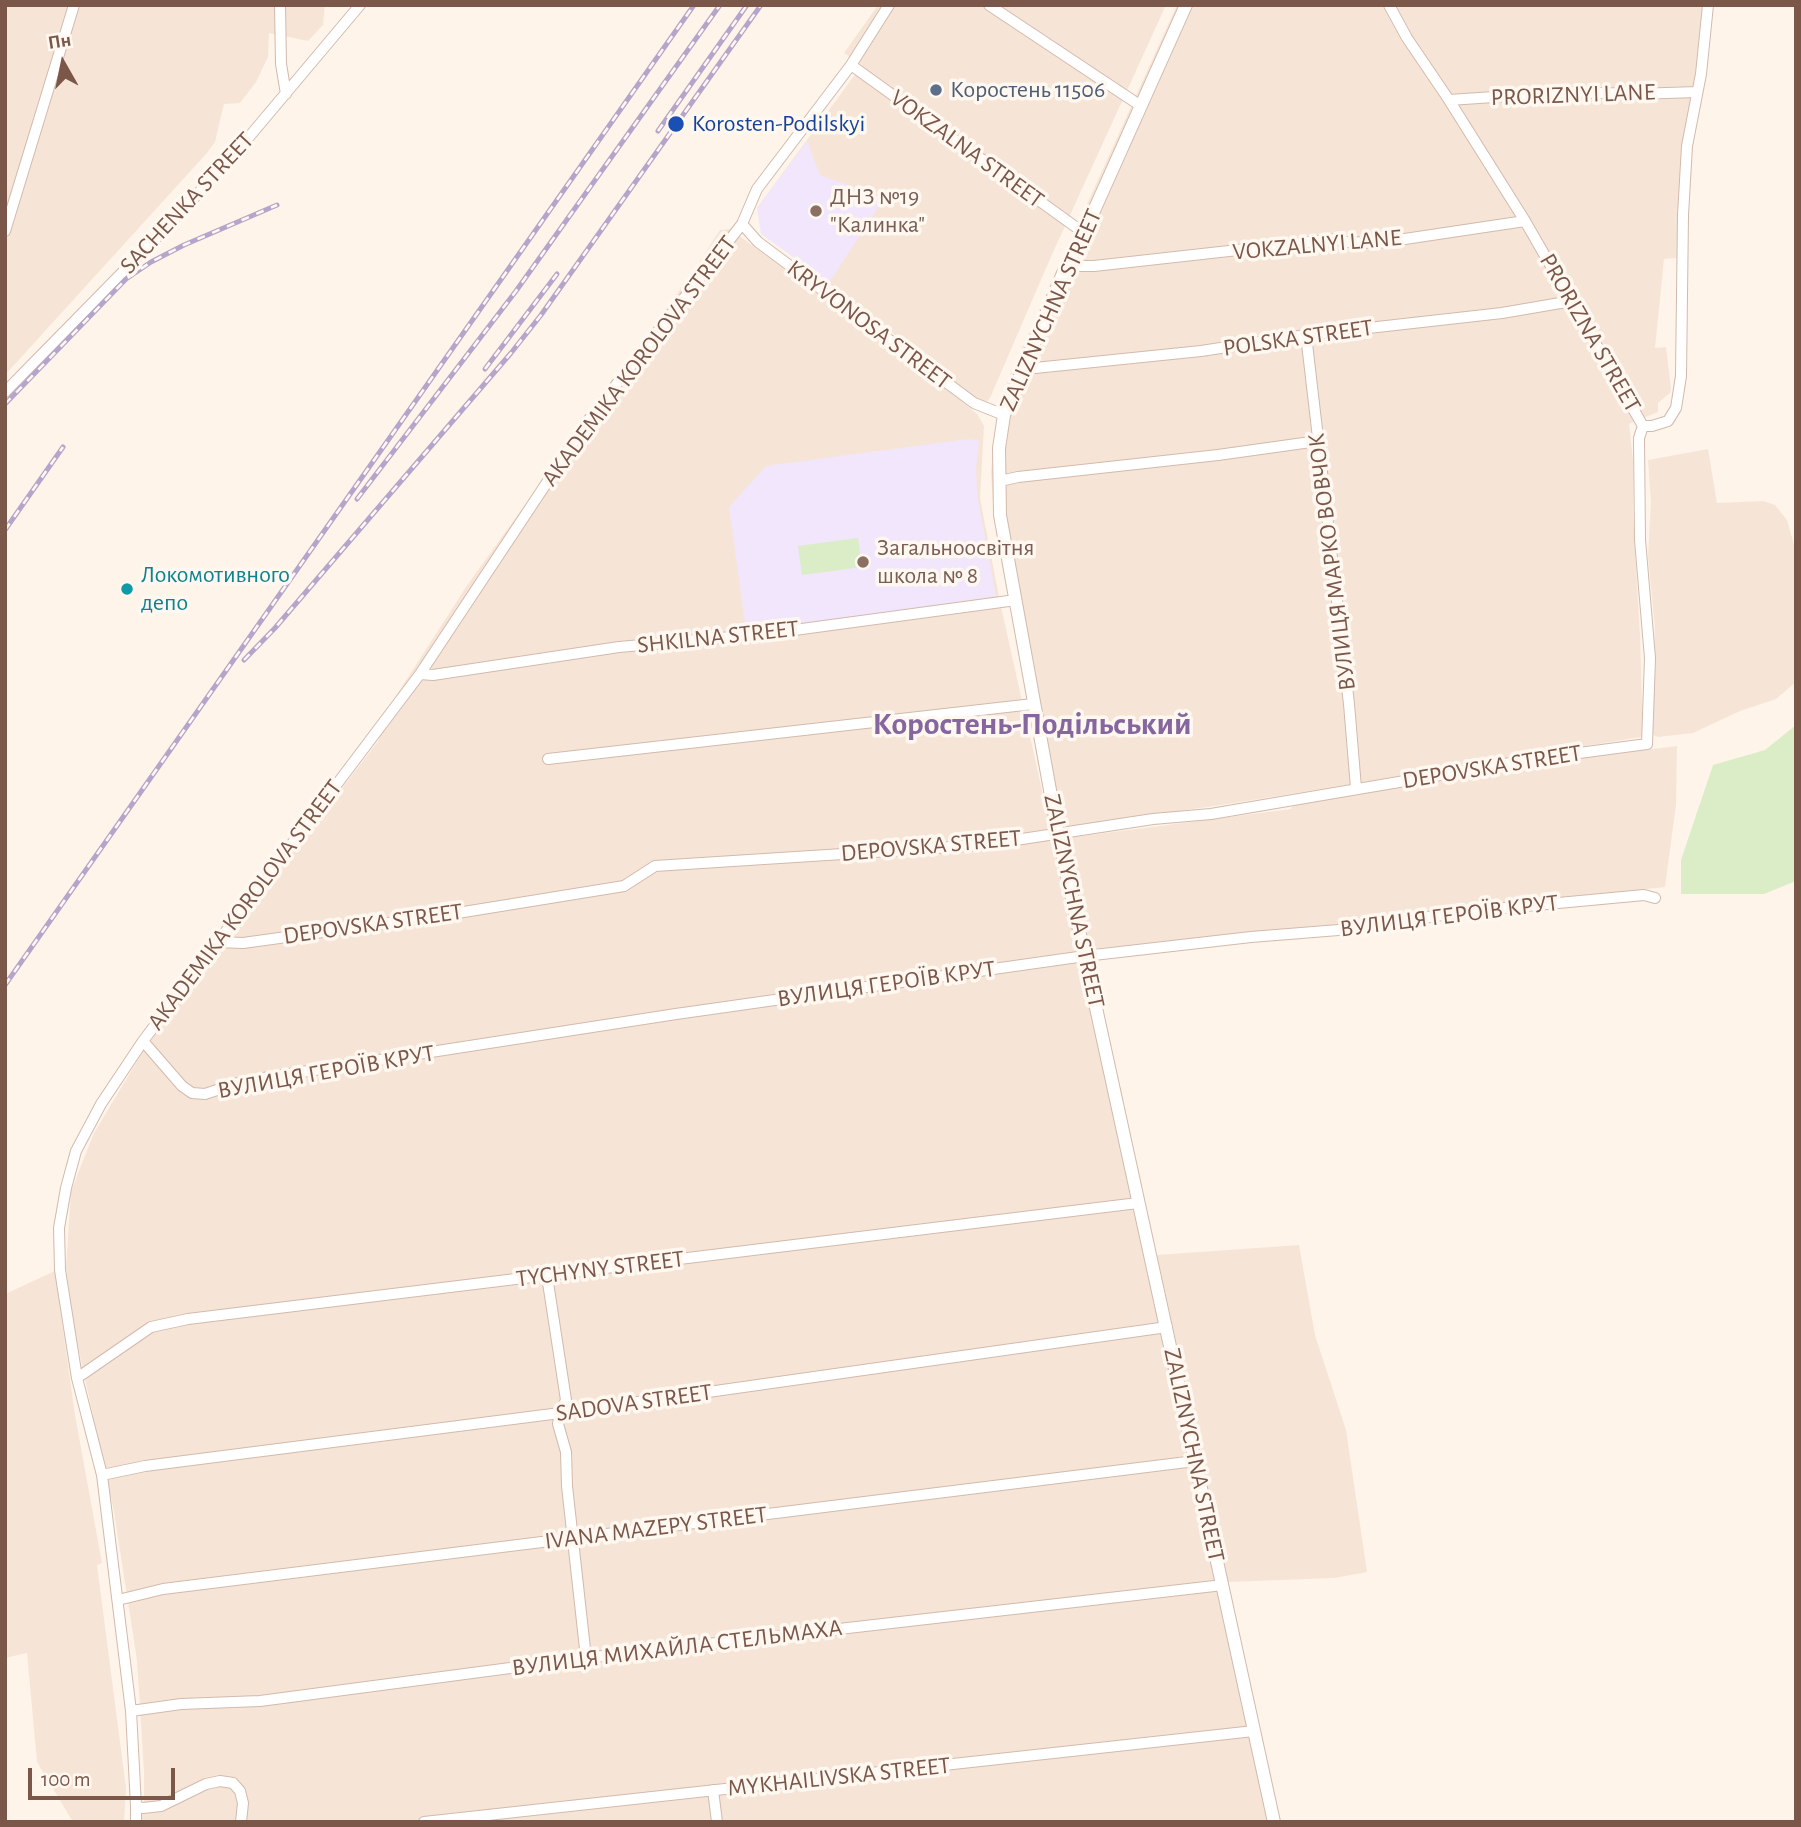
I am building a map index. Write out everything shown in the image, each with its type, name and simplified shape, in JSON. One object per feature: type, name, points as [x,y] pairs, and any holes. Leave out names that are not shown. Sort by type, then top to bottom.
[{"type":"street","points":[[5,231],[74,5]]},
{"type":"street","points":[[280,5],[281,64],[286,93]]},
{"type":"street","name":"SACHENKA STREET","points":[[5,391],[233,156],[360,5]]},
{"type":"street","name":"AKADEMIKA KOROLOVA STREET","points":[[136,1822],[131,1711],[102,1475],[77,1378],[60,1270],[59,1228],[76,1151],[101,1104],[143,1041],[420,674],[587,422],[742,224],[757,189],[851,65],[889,5]]},
{"type":"street","points":[[989,5],[1141,106]]},
{"type":"street","name":"ZALIZNYCHNA STREET","points":[[1186,5],[1084,233],[1066,266],[1003,415],[999,448],[1000,514],[1058,834],[1275,1822]]},
{"type":"street","name":"PRORIZNA STREET","points":[[1389,5],[1407,38],[1525,221],[1643,426],[1639,438],[1640,540],[1650,657],[1647,744]]},
{"type":"street","points":[[1643,426],[1668,421],[1676,408],[1681,376],[1683,215],[1687,146],[1701,74],[1708,5]]},
{"type":"street","name":"VOKZALNA STREET","points":[[851,65],[1084,233]]},
{"type":"street","name":"PRORIZNYI LANE","points":[[1449,100],[1569,92],[1697,92]]},
{"type":"street","name":"VOKZALNYI LANE","points":[[1066,266],[1094,266],[1337,239],[1346,242],[1378,243],[1525,221]]},
{"type":"street","name":"KRYVONOSA STREET","points":[[742,224],[758,242],[974,403],[1003,415]]},
{"type":"street","name":"POLSKA STREET","points":[[1024,365],[1035,368],[1159,355],[1502,313],[1572,301]]},
{"type":"street","name":"ВУЛИЦЯ МАРКО ВОВЧОК","points":[[1306,335],[1349,704],[1356,788]]},
{"type":"street","points":[[1000,481],[1318,441]]},
{"type":"street","name":"SHKILNA STREET","points":[[420,674],[433,675],[619,647],[765,634],[1016,600]]},
{"type":"street","points":[[548,759],[1033,704]]},
{"type":"street","name":"DEPOVSKA STREET","points":[[217,942],[243,943],[439,916],[624,886],[655,866],[983,845],[1153,819],[1225,812],[1534,759],[1647,744]]},
{"type":"street","name":"ВУЛИЦЯ ГЕРОЇВ КРУТ","points":[[143,1041],[182,1086],[192,1093],[205,1094],[244,1081],[676,1014],[1085,956],[1251,937],[1351,929],[1462,912],[1644,895],[1655,898]]},
{"type":"street","name":"TYCHYNY STREET","points":[[77,1378],[151,1327],[188,1319],[1138,1203]]},
{"type":"street","points":[[547,1276],[566,1399],[558,1424],[566,1452],[567,1486],[586,1658]]},
{"type":"street","name":"SADOVA STREET","points":[[102,1475],[145,1466],[560,1413],[1167,1328]]},
{"type":"street","name":"IVANA MAZEPY STREET","points":[[118,1600],[163,1589],[1195,1461]]},
{"type":"street","name":"ВУЛИЦЯ МИХАЙЛА СТЕЛЬМАХА","points":[[131,1711],[181,1704],[260,1701],[586,1658],[1223,1585]]},
{"type":"street","name":"MYKHAILIVSKA STREET","points":[[424,1822],[1254,1731]]},
{"type":"street","points":[[136,1806],[161,1806],[205,1784],[220,1781],[233,1783],[240,1791],[243,1802],[242,1822]]},
{"type":"street","points":[[713,1790],[716,1822]]},
{"type":"shaded area","points":[[5,5],[325,5],[323,25],[308,41],[269,33],[268,57],[256,82],[240,103],[224,104],[215,142],[207,153],[5,375]]},
{"type":"shaded area","points":[[878,5],[1166,5],[986,402],[982,403],[907,347],[827,282],[757,208],[862,65],[844,53]]},
{"type":"shaded area","points":[[1177,5],[1703,5],[1701,39],[1683,152],[1677,258],[1664,259],[1655,348],[1666,347],[1671,388],[1670,393],[1658,403],[1658,412],[1629,424],[1633,460],[1633,514],[1640,636],[1641,737],[1069,829],[1060,823],[994,521],[991,472],[995,429],[1008,379]]},
{"type":"shaded area","name":"ДНЗ №19 \"Калинка\"","points":[[807,141],[820,175],[859,189],[862,186],[883,200],[829,283],[761,234],[757,208]]},
{"type":"shaded area","points":[[730,229],[953,394],[977,414],[984,426],[980,498],[1000,602],[1272,1822],[141,1822],[144,1771],[137,1660],[114,1512],[75,1333],[66,1268],[71,1192],[94,1133],[142,1053],[192,983],[379,740],[376,727],[468,584],[692,273],[720,230]]},
{"type":"shaded area","name":"Загальноосвітня школа № 8","points":[[969,439],[979,441],[977,495],[996,596],[844,620],[746,630],[729,507],[766,466]]},
{"type":"shaded area","points":[[1708,449],[1717,503],[1763,501],[1775,505],[1787,520],[1796,552],[1796,682],[1776,699],[1740,711],[1693,733],[1658,737],[1653,735],[1651,703],[1655,629],[1648,556],[1651,502],[1648,460]]},
{"type":"shaded area","points":[[1677,746],[1676,805],[1665,887],[1261,933],[1089,949],[1066,838],[1291,809],[1293,805],[1519,770],[1519,766]]},
{"type":"shaded area","points":[[1299,1245],[1315,1335],[1346,1430],[1367,1572],[1335,1578],[1228,1582],[1157,1255]]},
{"type":"shaded area","points":[[55,1271],[75,1415],[102,1563],[97,1565],[126,1788],[124,1822],[73,1822],[37,1762],[27,1653],[5,1658],[5,1294]]},
{"type":"green space","points":[[858,538],[862,567],[802,575],[798,546]]},
{"type":"green space","points":[[1796,725],[1796,881],[1764,894],[1681,894],[1681,860],[1713,765],[1765,750]]},
{"type":"railway","points":[[5,985],[694,5]]},
{"type":"railway","points":[[357,499],[516,291],[720,5]]},
{"type":"railway","points":[[658,131],[747,5]]},
{"type":"railway","points":[[244,660],[275,628],[541,315],[761,5]]},
{"type":"railway","points":[[5,404],[126,279],[184,245],[277,205]]},
{"type":"railway","points":[[485,369],[557,274]]},
{"type":"railway","points":[[5,530],[63,447]]},
{"type":"place","name":"Коростень 11506","points":[[936,90]]},
{"type":"place","name":"Korosten-Podilskyi","points":[[676,124]]},
{"type":"place","name":"ДНЗ №19 \"Калинка\"","points":[[816,211]]},
{"type":"place","name":"Загальноосвітня школа № 8","points":[[863,562]]},
{"type":"place","name":"Локомотивного депо","points":[[127,589]]},
{"type":"district","name":"Коростень-Подільський","points":[[1032,724]]}]
